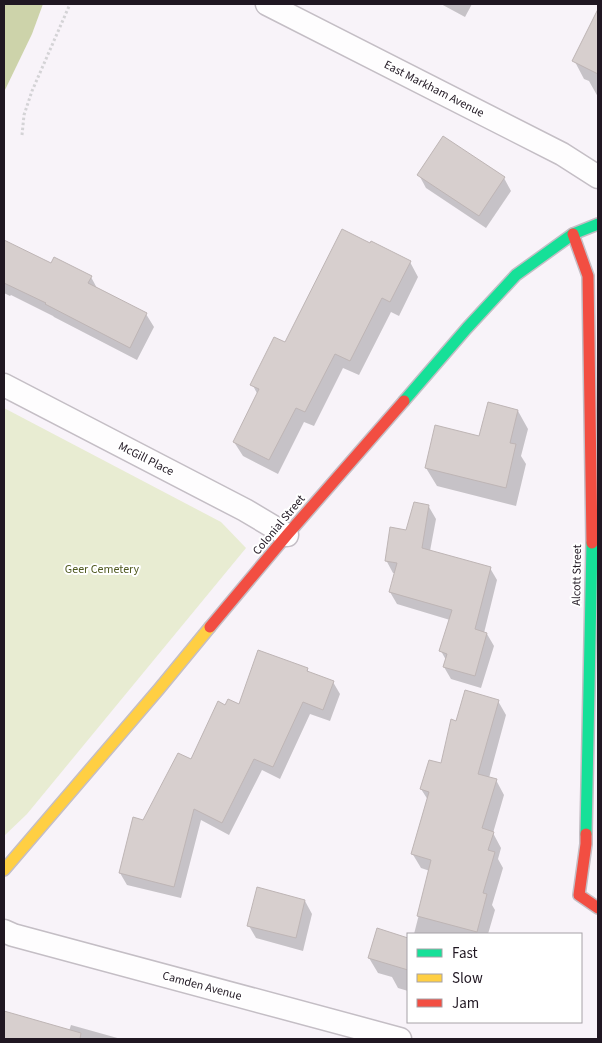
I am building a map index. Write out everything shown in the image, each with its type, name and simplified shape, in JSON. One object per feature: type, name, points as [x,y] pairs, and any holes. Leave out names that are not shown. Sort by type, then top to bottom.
[{"type":"street","name":"East Markham Avenue","points":[[267,4],[562,154],[598,177]]},
{"type":"street","name":"Colonial Street","points":[[4,870],[160,689],[287,536],[516,274],[573,234],[598,224]]},
{"type":"street","name":"Alcott Street","points":[[573,234],[588,276],[592,519],[586,844],[579,895],[598,908]]},
{"type":"street","name":"McGill Place","points":[[4,386],[244,510],[287,536]]},
{"type":"street","name":"Camden Avenue","points":[[4,931],[23,938],[400,1039]]},
{"type":"path","points":[[22,135],[24,115],[32,91],[70,4]]},
{"type":"green space","points":[[4,4],[43,4],[32,34],[4,92]]},
{"type":"green space","name":"Geer Cemetery","points":[[4,408],[221,522],[246,548],[27,814],[4,836]]},
{"type":"building","points":[[598,9],[598,74],[572,61]]},
{"type":"building","points":[[443,136],[505,177],[479,216],[417,175]]},
{"type":"building","points":[[342,229],[411,261],[390,302],[382,298],[350,361],[335,354],[305,412],[296,408],[269,460],[233,442],[259,389],[250,385],[274,337],[285,342]]},
{"type":"building","points":[[4,240],[51,263],[54,257],[92,276],[88,283],[147,313],[130,348],[4,283]]},
{"type":"building","points":[[488,402],[518,410],[510,443],[516,444],[506,488],[425,468],[435,425],[479,436]]},
{"type":"building","points":[[414,502],[429,505],[422,548],[491,567],[475,629],[487,633],[475,676],[443,667],[447,654],[439,651],[452,610],[389,592],[397,563],[385,561],[390,527],[406,530]]},
{"type":"building","points":[[258,650],[308,668],[307,671],[334,681],[323,710],[303,702],[273,767],[254,759],[222,823],[194,809],[174,887],[119,873],[133,817],[143,820],[178,753],[191,759],[218,701],[225,705],[228,699],[239,704]]},
{"type":"building","points":[[465,690],[499,700],[478,774],[497,779],[482,828],[494,832],[488,850],[495,852],[483,893],[487,894],[477,932],[417,916],[431,860],[411,854],[429,792],[420,789],[429,760],[441,763],[451,719],[456,721]]},
{"type":"building","points":[[257,887],[305,900],[296,938],[247,926]]},
{"type":"building","points":[[377,928],[407,938],[407,970],[368,958]]},
{"type":"building","points":[[4,1011],[81,1033],[80,1039],[4,1039]]},
{"type":"traffic: fast","points":[[404,401],[516,275],[573,234],[598,224]]},
{"type":"traffic: fast","points":[[586,834],[592,543]]},
{"type":"traffic: slow","points":[[4,870],[210,627]]},
{"type":"traffic: jam","points":[[573,234],[588,276],[592,543]]},
{"type":"traffic: jam","points":[[210,627],[404,401]]},
{"type":"traffic: jam","points":[[586,834],[579,895],[598,908]]}]
